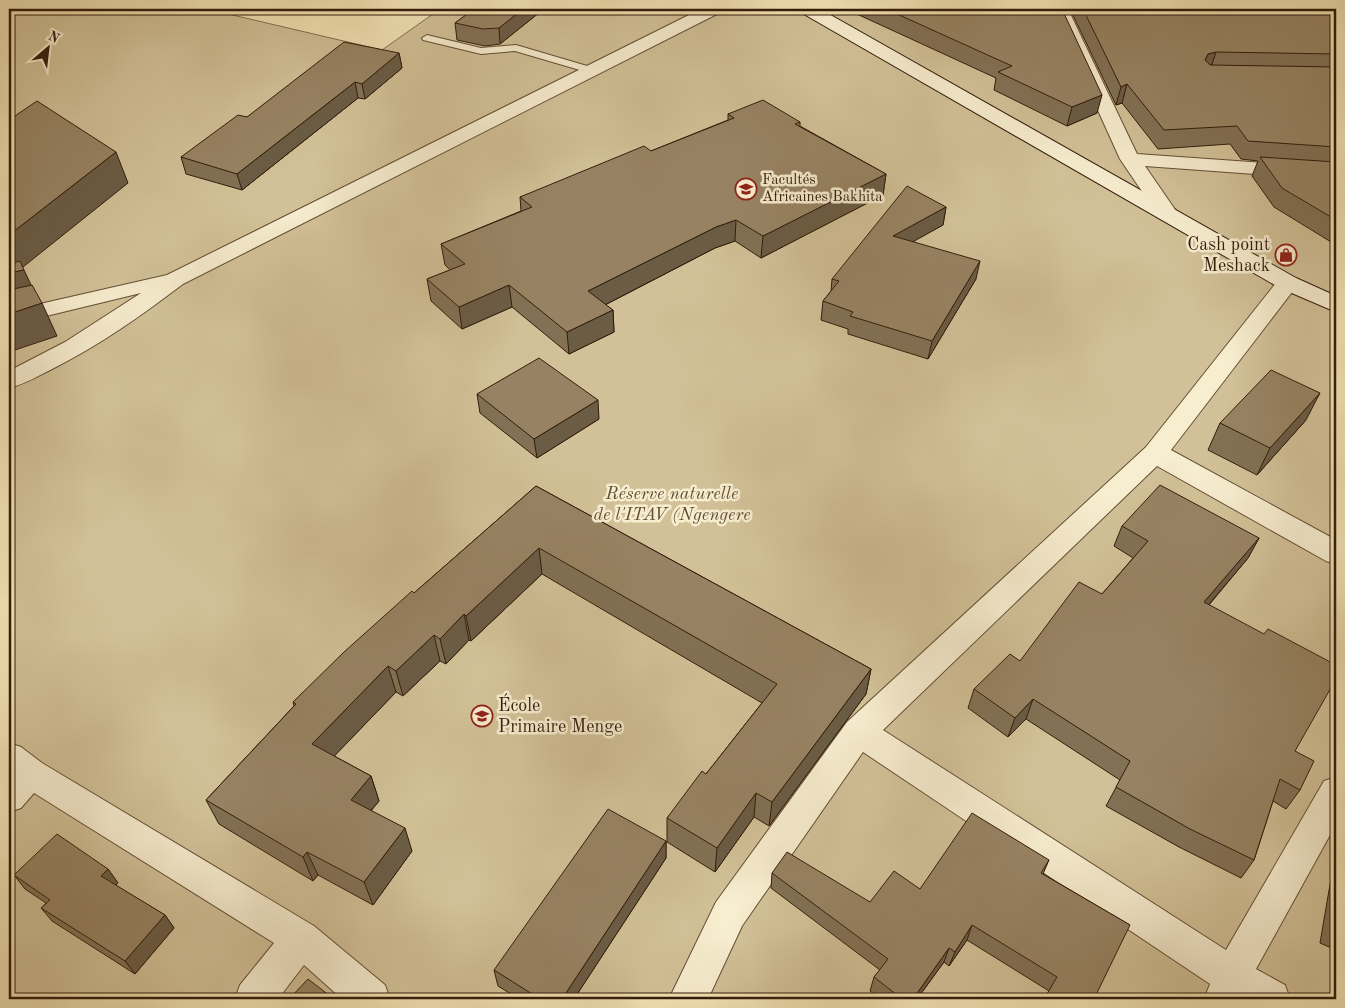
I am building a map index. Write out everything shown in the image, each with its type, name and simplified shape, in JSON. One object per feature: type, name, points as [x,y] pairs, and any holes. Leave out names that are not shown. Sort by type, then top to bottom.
[{"type":"street","points":[[9,380],[34,370],[139,307],[175,279],[713,9]]},
{"type":"street","points":[[808,9],[1288,283],[1336,305]]},
{"type":"street","points":[[1060,9],[1130,159],[1165,212]]},
{"type":"street","points":[[1130,159],[1336,174]]},
{"type":"street","points":[[9,318],[175,279]]},
{"type":"street","points":[[688,999],[729,914],[859,732],[1155,453],[1288,283]]},
{"type":"street","points":[[1155,453],[1336,553]]},
{"type":"street","points":[[859,732],[1228,988],[1271,999]]},
{"type":"street","points":[[16,776],[301,939],[371,999]]},
{"type":"street","points":[[1228,988],[1336,792]]},
{"type":"street","points":[[254,999],[301,939]]},
{"type":"lane","points":[[427,38],[481,51],[516,48],[590,70]]},
{"type":"green space","name":"Réserve naturelle de l'ITAV (Ngengere","points":[[9,9],[223,9],[224,13],[382,50],[440,9],[1336,9],[1336,999],[9,999]]},
{"type":"building","points":[[474,9],[523,9],[499,28],[483,29],[455,23]]},
{"type":"building","points":[[886,9],[1062,9],[1102,95],[1072,107],[998,72],[1012,66]]},
{"type":"building","points":[[1083,9],[1336,9],[1336,54],[1216,52],[1208,54],[1205,60],[1210,65],[1336,67],[1336,98],[1334,99],[1336,101],[1336,147],[1248,141],[1237,126],[1164,130],[1127,84],[1121,87]]},
{"type":"building","points":[[344,42],[399,53],[362,84],[355,82],[237,174],[181,157],[238,115],[247,117]]},
{"type":"building","points":[[763,100],[800,122],[795,124],[886,174],[763,236],[736,220],[716,227],[588,291],[613,310],[567,332],[509,285],[459,307],[427,279],[465,264],[441,244],[532,207],[520,197],[644,146],[651,151],[734,118],[728,114]]},
{"type":"building","points":[[37,101],[116,152],[9,235],[9,120]]},
{"type":"building","points":[[1260,157],[1336,162],[1336,220],[1282,188]]},
{"type":"building","points":[[907,186],[946,207],[893,236],[980,261],[932,341],[850,316],[853,312],[823,301],[839,281],[832,279]]},
{"type":"building","points":[[20,261],[24,270],[9,273],[9,264]]},
{"type":"building","points":[[32,285],[42,303],[9,314],[9,290]]},
{"type":"building","points":[[539,358],[598,400],[534,439],[477,394]]},
{"type":"building","points":[[1271,370],[1320,393],[1270,448],[1220,423]]},
{"type":"building","points":[[1160,485],[1259,538],[1204,602],[1264,634],[1268,629],[1336,665],[1336,679],[1295,751],[1314,761],[1300,790],[1280,779],[1254,860],[1190,829],[1116,787],[1130,761],[1033,699],[1015,718],[974,689],[1010,654],[1020,661],[1079,582],[1102,594],[1148,541],[1122,526]]},
{"type":"building","points":[[536,486],[871,669],[772,802],[756,793],[717,848],[667,818],[702,771],[706,774],[777,684],[539,548],[466,616],[464,614],[440,639],[434,635],[396,671],[388,666],[312,744],[371,776],[351,800],[405,828],[364,882],[307,852],[303,857],[206,800],[296,704],[293,702],[344,652],[412,591],[414,593]]},
{"type":"building","points":[[608,809],[666,841],[562,999],[540,999],[494,970]]},
{"type":"building","points":[[972,813],[1049,860],[1041,873],[1130,925],[1094,999],[1044,999],[1057,977],[972,925],[955,952],[949,948],[913,999],[902,999],[874,977],[888,959],[772,873],[787,852],[870,902],[894,871],[920,889]]},
{"type":"building","points":[[57,834],[108,869],[101,876],[165,915],[125,961],[41,908],[50,900],[14,875]]},
{"type":"building","points":[[308,979],[334,999],[289,999]]},
{"type":"place","name":"Facultés Africaines Bakhita","points":[[746,189]]},
{"type":"place","name":"Cash point Meshack","points":[[1286,255]]},
{"type":"place","name":"École Primaire Menge","points":[[482,716]]}]
